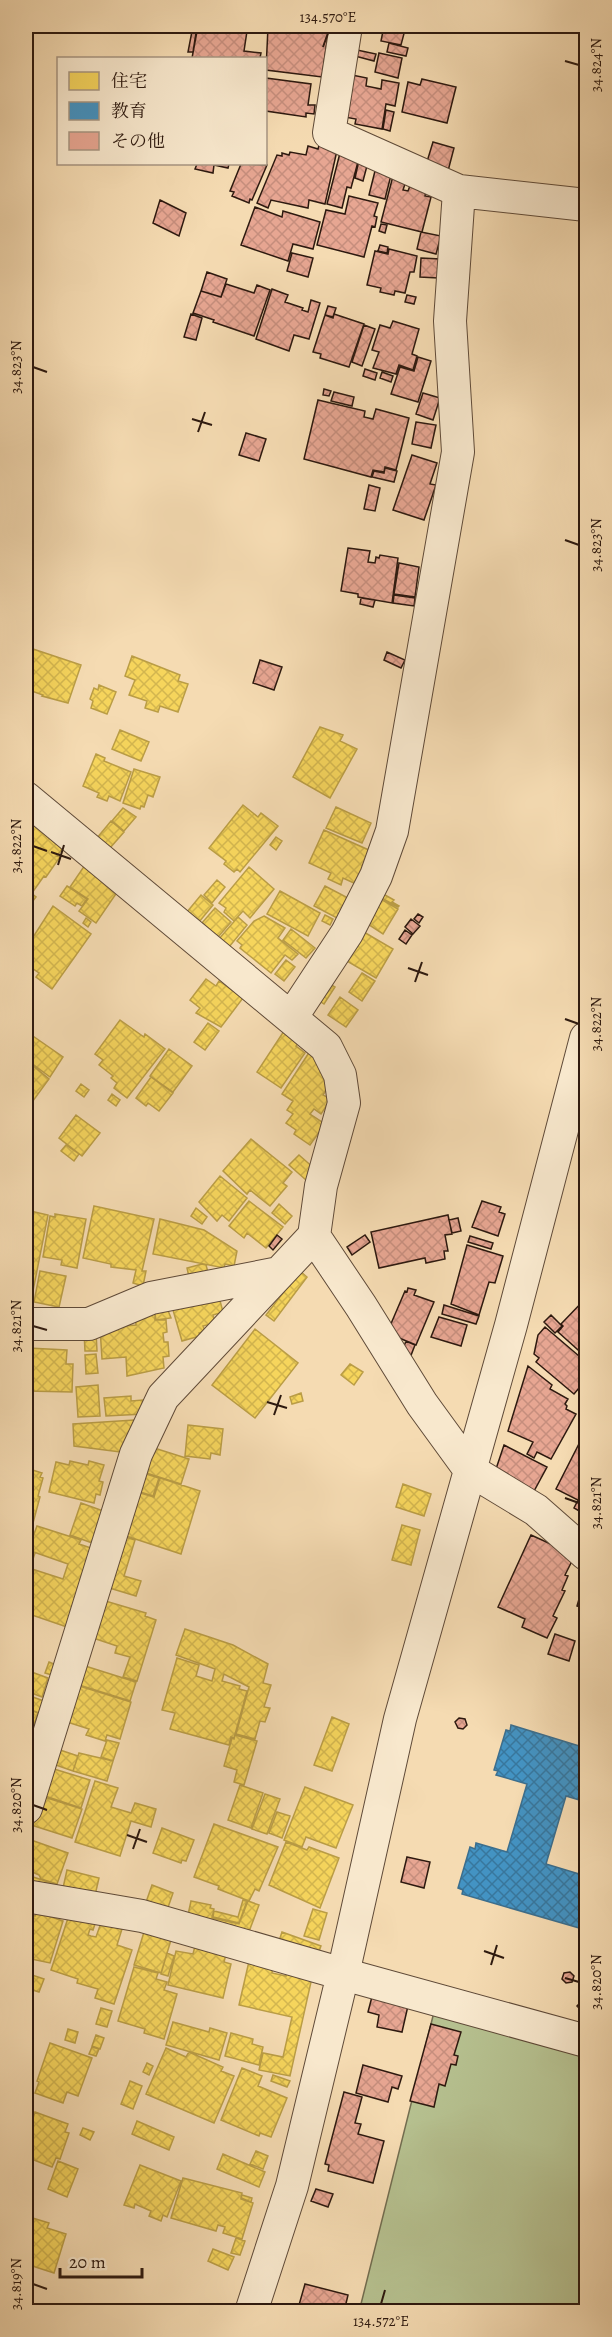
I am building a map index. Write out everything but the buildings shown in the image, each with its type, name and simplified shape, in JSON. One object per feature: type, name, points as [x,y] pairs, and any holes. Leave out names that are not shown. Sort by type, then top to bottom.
[{"type":"street","points":[[346,26],[329,133],[459,190],[586,205]]},
{"type":"street","points":[[291,1018],[347,933],[376,876],[392,831],[458,452],[450,321],[459,190]]},
{"type":"street","points":[[26,798],[326,1047],[340,1075],[344,1103],[321,1186],[314,1236],[163,1397],[140,1445],[26,1808]]},
{"type":"street","points":[[251,2312],[292,2186],[343,1974],[400,1719],[582,1081],[586,1038]]},
{"type":"street","points":[[314,1236],[422,1404],[470,1470],[537,1510],[586,1554]]},
{"type":"street","points":[[26,1324],[89,1324],[151,1298],[279,1273]]},
{"type":"street","points":[[26,1896],[142,1916],[586,2041]]},
{"type":"green space","points":[[434,2012],[586,2050],[586,2311],[359,2312]]}]
